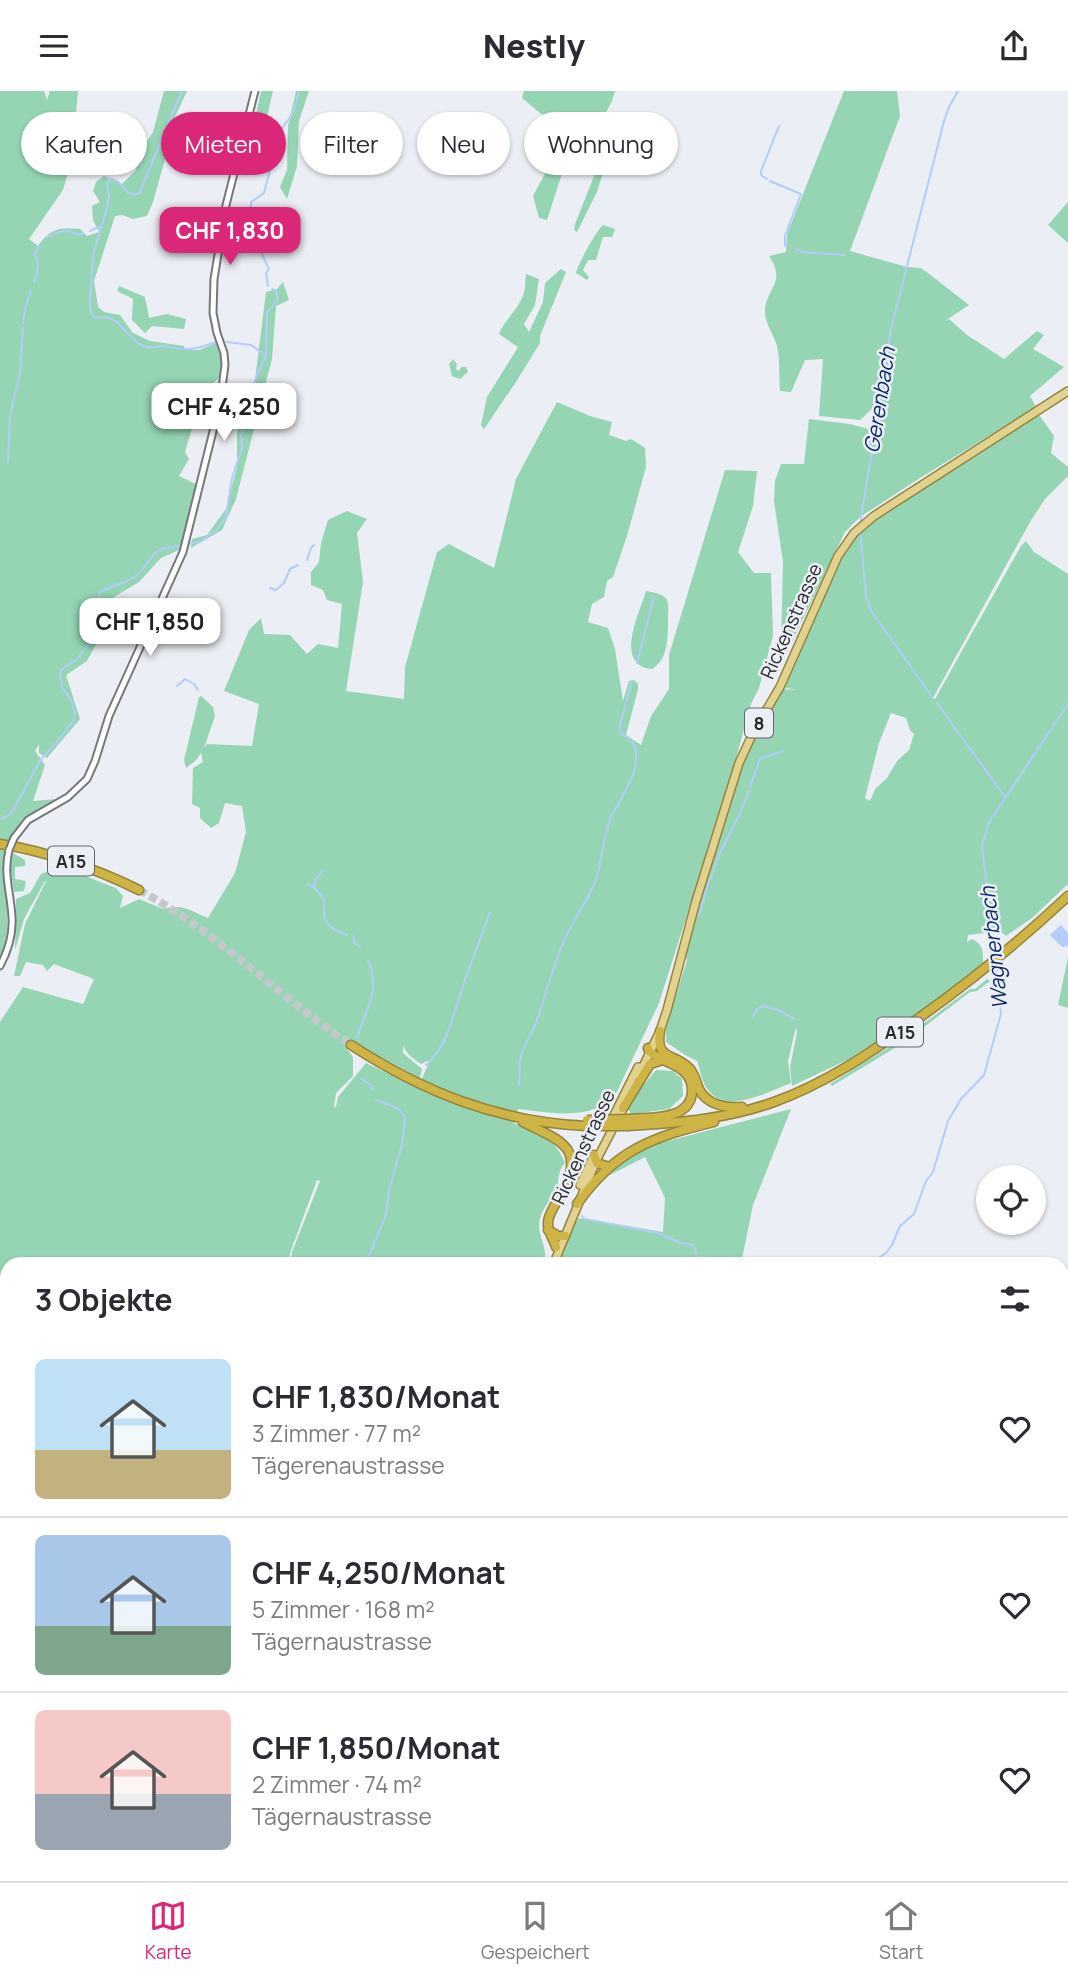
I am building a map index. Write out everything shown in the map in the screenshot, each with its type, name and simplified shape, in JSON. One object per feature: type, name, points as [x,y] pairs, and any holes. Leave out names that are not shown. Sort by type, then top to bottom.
[{"type":"highway","name":"A15","points":[[0,844],[74,862],[139,890]]},
{"type":"highway","name":"A15","points":[[351,1045],[397,1073],[432,1090],[487,1111],[515,1118],[556,1124],[691,1121],[748,1110],[812,1086],[860,1059],[928,1013],[983,970],[1068,896]]},
{"type":"highway","points":[[629,1122],[671,1116],[688,1104],[692,1091],[690,1079],[667,1059],[659,1047],[660,1031]]},
{"type":"highway","points":[[649,1051],[688,1067],[702,1093],[712,1102],[733,1108],[763,1105]]},
{"type":"highway","points":[[623,1108],[650,1064],[667,1059]]},
{"type":"highway","points":[[577,1204],[608,1167],[629,1152],[657,1139],[738,1116],[748,1110]]},
{"type":"highway","points":[[515,1118],[554,1137],[569,1155],[569,1175],[547,1223],[556,1248]]},
{"type":"highway","points":[[595,1158],[600,1165],[608,1167]]},
{"type":"highway","points":[[548,1230],[563,1236]]},
{"type":"main road","name":"Rickenstrasse","points":[[554,1257],[595,1158],[660,1031],[696,901],[739,763],[780,687],[838,556],[863,525],[1068,391]]},
{"type":"main road","name":"Rickenstrasse","points":[[554,1257],[583,1176],[623,1108],[649,1051],[672,974],[677,966]]},
{"type":"street","points":[[0,966],[7,951],[12,926],[6,869],[14,838],[28,820],[68,797],[87,779],[109,716],[184,546],[220,403],[225,365],[214,313],[214,279],[226,205],[255,91]]},
{"type":"green space","points":[[0,91],[44,91],[47,100],[50,91],[78,91],[76,112],[21,112],[21,175],[67,175],[63,190],[29,239],[38,246],[51,233],[61,229],[80,229],[87,236],[99,232],[93,220],[92,206],[100,202],[93,191],[96,182],[104,176],[122,184],[131,175],[147,175],[147,141],[153,132],[164,91],[187,91],[177,112],[161,112],[161,173],[147,216],[133,219],[122,215],[115,216],[94,281],[98,307],[104,312],[120,315],[133,333],[150,341],[184,346],[185,350],[199,350],[216,343],[220,345],[223,361],[220,377],[207,389],[199,404],[185,452],[189,459],[179,476],[198,485],[181,549],[161,558],[139,582],[114,597],[107,609],[110,636],[100,637],[87,661],[66,675],[80,719],[47,758],[39,753],[39,744],[35,751],[45,765],[33,801],[57,799],[28,816],[12,842],[6,865],[7,933],[0,959]]},
{"type":"green space","points":[[261,91],[273,91],[268,112],[257,112]]},
{"type":"green space","points":[[296,91],[309,91],[300,112],[297,166],[287,199],[280,187],[287,170],[288,126]]},
{"type":"green space","points":[[524,91],[615,91],[606,112],[539,112],[522,98]]},
{"type":"green space","points":[[844,91],[897,91],[900,116],[850,251],[907,267],[921,268],[969,305],[945,321],[949,319],[967,335],[1004,359],[1037,331],[1044,335],[1033,349],[1064,367],[1030,396],[1036,407],[860,517],[845,532],[778,671],[783,562],[774,501],[775,481],[781,464],[804,464],[809,419],[850,424],[875,431],[872,426],[875,408],[888,394],[860,420],[819,416],[823,359],[805,360],[791,392],[780,391],[777,346],[765,314],[776,280],[774,265],[769,256],[786,252],[787,234]]},
{"type":"green space","points":[[544,175],[562,175],[547,220],[539,218],[533,196]]},
{"type":"green space","points":[[594,175],[602,175],[597,192],[577,232],[574,230]]},
{"type":"green space","points":[[1068,202],[1068,243],[1048,225]]},
{"type":"green space","points":[[603,225],[615,229],[612,237],[603,237],[596,260],[588,260],[583,270],[589,277],[587,280],[576,273]]},
{"type":"green space","points":[[561,269],[566,272],[540,336],[540,343],[484,429],[481,425],[487,397],[518,347],[499,334],[522,298],[526,274],[539,279],[535,305],[524,324],[529,332],[543,302],[545,283]]},
{"type":"green space","points":[[283,282],[289,300],[276,306],[272,359],[236,499],[222,530],[191,548],[192,539],[207,535],[226,509],[237,467],[237,433],[255,380],[266,292],[277,289]]},
{"type":"green space","points":[[119,286],[145,297],[149,318],[167,314],[186,319],[184,329],[152,326],[145,333],[132,320],[133,299],[117,291]]},
{"type":"green space","points":[[453,359],[457,364],[456,369],[459,371],[461,367],[466,367],[468,372],[460,379],[452,376],[449,364]]},
{"type":"green space","points":[[557,402],[612,422],[609,435],[626,441],[631,439],[645,448],[646,467],[627,536],[613,577],[607,581],[604,597],[592,604],[588,622],[608,628],[615,649],[623,701],[629,681],[634,680],[638,684],[626,735],[641,745],[651,716],[669,689],[669,655],[725,470],[757,471],[753,506],[738,552],[754,573],[771,573],[773,636],[659,1003],[613,1100],[578,1113],[518,1109],[514,1123],[551,1142],[565,1163],[556,1189],[540,1220],[539,1230],[545,1257],[292,1257],[320,1181],[317,1180],[290,1257],[0,1257],[0,1022],[23,987],[83,1004],[94,979],[54,964],[47,971],[43,965],[26,962],[20,976],[14,976],[25,924],[46,881],[24,919],[15,950],[16,899],[30,893],[41,874],[51,870],[58,873],[62,867],[116,888],[123,896],[120,908],[139,899],[163,909],[187,909],[208,918],[235,873],[246,832],[242,806],[225,803],[219,823],[211,828],[200,818],[200,808],[192,804],[193,768],[203,762],[201,753],[186,768],[184,760],[199,697],[213,707],[215,716],[204,748],[207,744],[252,746],[259,704],[224,691],[249,630],[261,618],[264,634],[290,635],[307,654],[318,644],[338,648],[342,604],[327,600],[323,590],[311,585],[311,572],[319,562],[328,520],[347,511],[367,519],[357,533],[363,582],[346,691],[404,699],[405,667],[437,552],[449,544],[494,568],[516,479]],"holes":[[[350,1041],[420,1078],[422,1069],[403,1053],[403,1046],[410,1056],[421,1064],[430,1060],[418,1088],[366,1063],[338,1097],[334,1107],[336,1093],[353,1076],[353,1057],[347,1049]]]},
{"type":"green space","points":[[1037,412],[1054,436],[1051,453],[1068,467],[1068,476],[1045,499],[1030,522],[933,698],[935,699],[1026,541],[1034,552],[1068,574],[1068,884],[1032,918],[1006,936],[1000,931],[968,935],[967,942],[972,939],[981,946],[983,964],[907,1022],[847,1060],[792,1086],[790,1067],[796,1027],[788,1061],[791,1083],[746,1100],[724,1100],[714,1096],[706,1087],[697,1061],[666,1042],[666,1027],[687,960],[686,946],[743,764],[757,733],[783,689],[796,690],[783,687],[835,567],[863,525]],"holes":[[[891,713],[906,718],[914,734],[909,750],[875,789],[870,801],[865,798],[879,743]]]},
{"type":"green space","points":[[646,591],[663,596],[668,606],[665,653],[658,665],[652,669],[640,665],[631,648],[635,624]]},
{"type":"green space","points":[[13,853],[25,860],[25,866],[15,867],[15,879],[26,881],[24,891],[14,892],[10,865]]},
{"type":"green space","points":[[1068,957],[1068,1008],[1058,1005]]},
{"type":"green space","points":[[987,979],[990,981],[977,991],[970,992],[903,1043],[832,1086],[830,1084],[904,1038]]},
{"type":"green space","points":[[656,1070],[673,1071],[682,1079],[683,1096],[669,1109],[631,1114],[628,1109]]},
{"type":"green space","points":[[791,1109],[753,1205],[742,1257],[559,1257],[569,1233],[579,1218],[663,1232],[665,1198],[645,1157],[610,1175],[608,1171],[660,1143]]},
{"type":"water","points":[[1061,925],[1068,933],[1068,946],[1062,947],[1050,935]]},
{"type":"waterway","points":[[182,91],[139,194],[129,193],[118,182],[109,179],[107,207],[93,255],[91,313],[95,318],[112,319],[133,339],[148,348],[162,346],[191,349],[218,342]]},
{"type":"waterway","points":[[268,286],[266,273],[269,269],[258,246],[254,227],[246,222],[245,217],[251,212],[251,202],[264,193],[280,131],[293,113],[299,91]]},
{"type":"waterway","name":"Gerenbach","points":[[860,525],[891,329],[944,121],[958,91]]},
{"type":"waterway","points":[[767,179],[761,175],[761,171],[779,126]]},
{"type":"waterway","points":[[770,181],[801,194],[785,236],[785,246]]},
{"type":"waterway","points":[[90,231],[101,226]]},
{"type":"waterway","points":[[47,238],[63,231],[79,235],[83,233]]},
{"type":"waterway","points":[[34,282],[38,268],[35,254],[39,246]]},
{"type":"waterway","points":[[796,249],[802,252],[844,255]]},
{"type":"waterway","points":[[188,544],[201,541],[215,531],[226,517],[232,478],[242,448],[241,436],[248,403],[266,356],[267,313],[278,299],[276,291],[272,289]]},
{"type":"waterway","points":[[23,323],[31,290]]},
{"type":"waterway","points":[[8,462],[10,415],[20,373],[23,328]]},
{"type":"waterway","points":[[227,342],[251,345],[265,355]]},
{"type":"waterway","name":"Gerenbach","points":[[860,531],[866,596],[871,611],[933,698]]},
{"type":"waterway","points":[[0,819],[14,809],[41,759],[73,721],[75,712],[62,687],[61,670],[77,659],[98,632],[101,622],[100,592],[133,578],[160,550],[183,545]]},
{"type":"waterway","points":[[307,560],[314,545]]},
{"type":"waterway","points":[[270,588],[276,590],[284,583],[290,569],[298,565]]},
{"type":"waterway","points":[[637,663],[654,597]]},
{"type":"waterway","points":[[177,686],[185,679],[198,690]]},
{"type":"waterway","points":[[629,738],[621,734],[619,729],[632,681]]},
{"type":"waterway","name":"Gerenbach","points":[[937,703],[1005,797]]},
{"type":"waterway","name":"Wagnerbach","points":[[995,954],[982,846],[989,822],[1068,704]]},
{"type":"waterway","points":[[519,1086],[523,1050],[535,1025],[562,945],[595,882],[609,823],[631,779],[636,759],[632,741]]},
{"type":"waterway","points":[[750,787],[760,759],[783,751]]},
{"type":"waterway","points":[[699,915],[718,859],[749,790]]},
{"type":"waterway","points":[[314,887],[323,870]]},
{"type":"waterway","points":[[308,884],[324,899],[327,923],[334,930],[347,935]]},
{"type":"waterway","points":[[426,1065],[445,1038],[490,913]]},
{"type":"waterway","points":[[353,936],[354,942],[360,947]]},
{"type":"waterway","points":[[357,1038],[373,990],[372,971],[368,960]]},
{"type":"waterway","name":"Wagnerbach","points":[[880,1257],[892,1245],[900,1226],[914,1214],[926,1181],[933,1172],[948,1121],[961,1099],[984,1075],[1001,1014],[996,963]]},
{"type":"waterway","points":[[753,1016],[758,1008],[764,1006],[794,1019]]},
{"type":"waterway","points":[[361,1079],[372,1086],[373,1090]]},
{"type":"waterway","points":[[368,1257],[386,1215],[389,1190],[402,1145],[405,1117],[399,1109],[376,1100]]},
{"type":"waterway","points":[[582,1216],[585,1219],[658,1233],[693,1245],[697,1257]]},
{"type":"tunnel","points":[[139,890],[195,925],[351,1045]]}]
